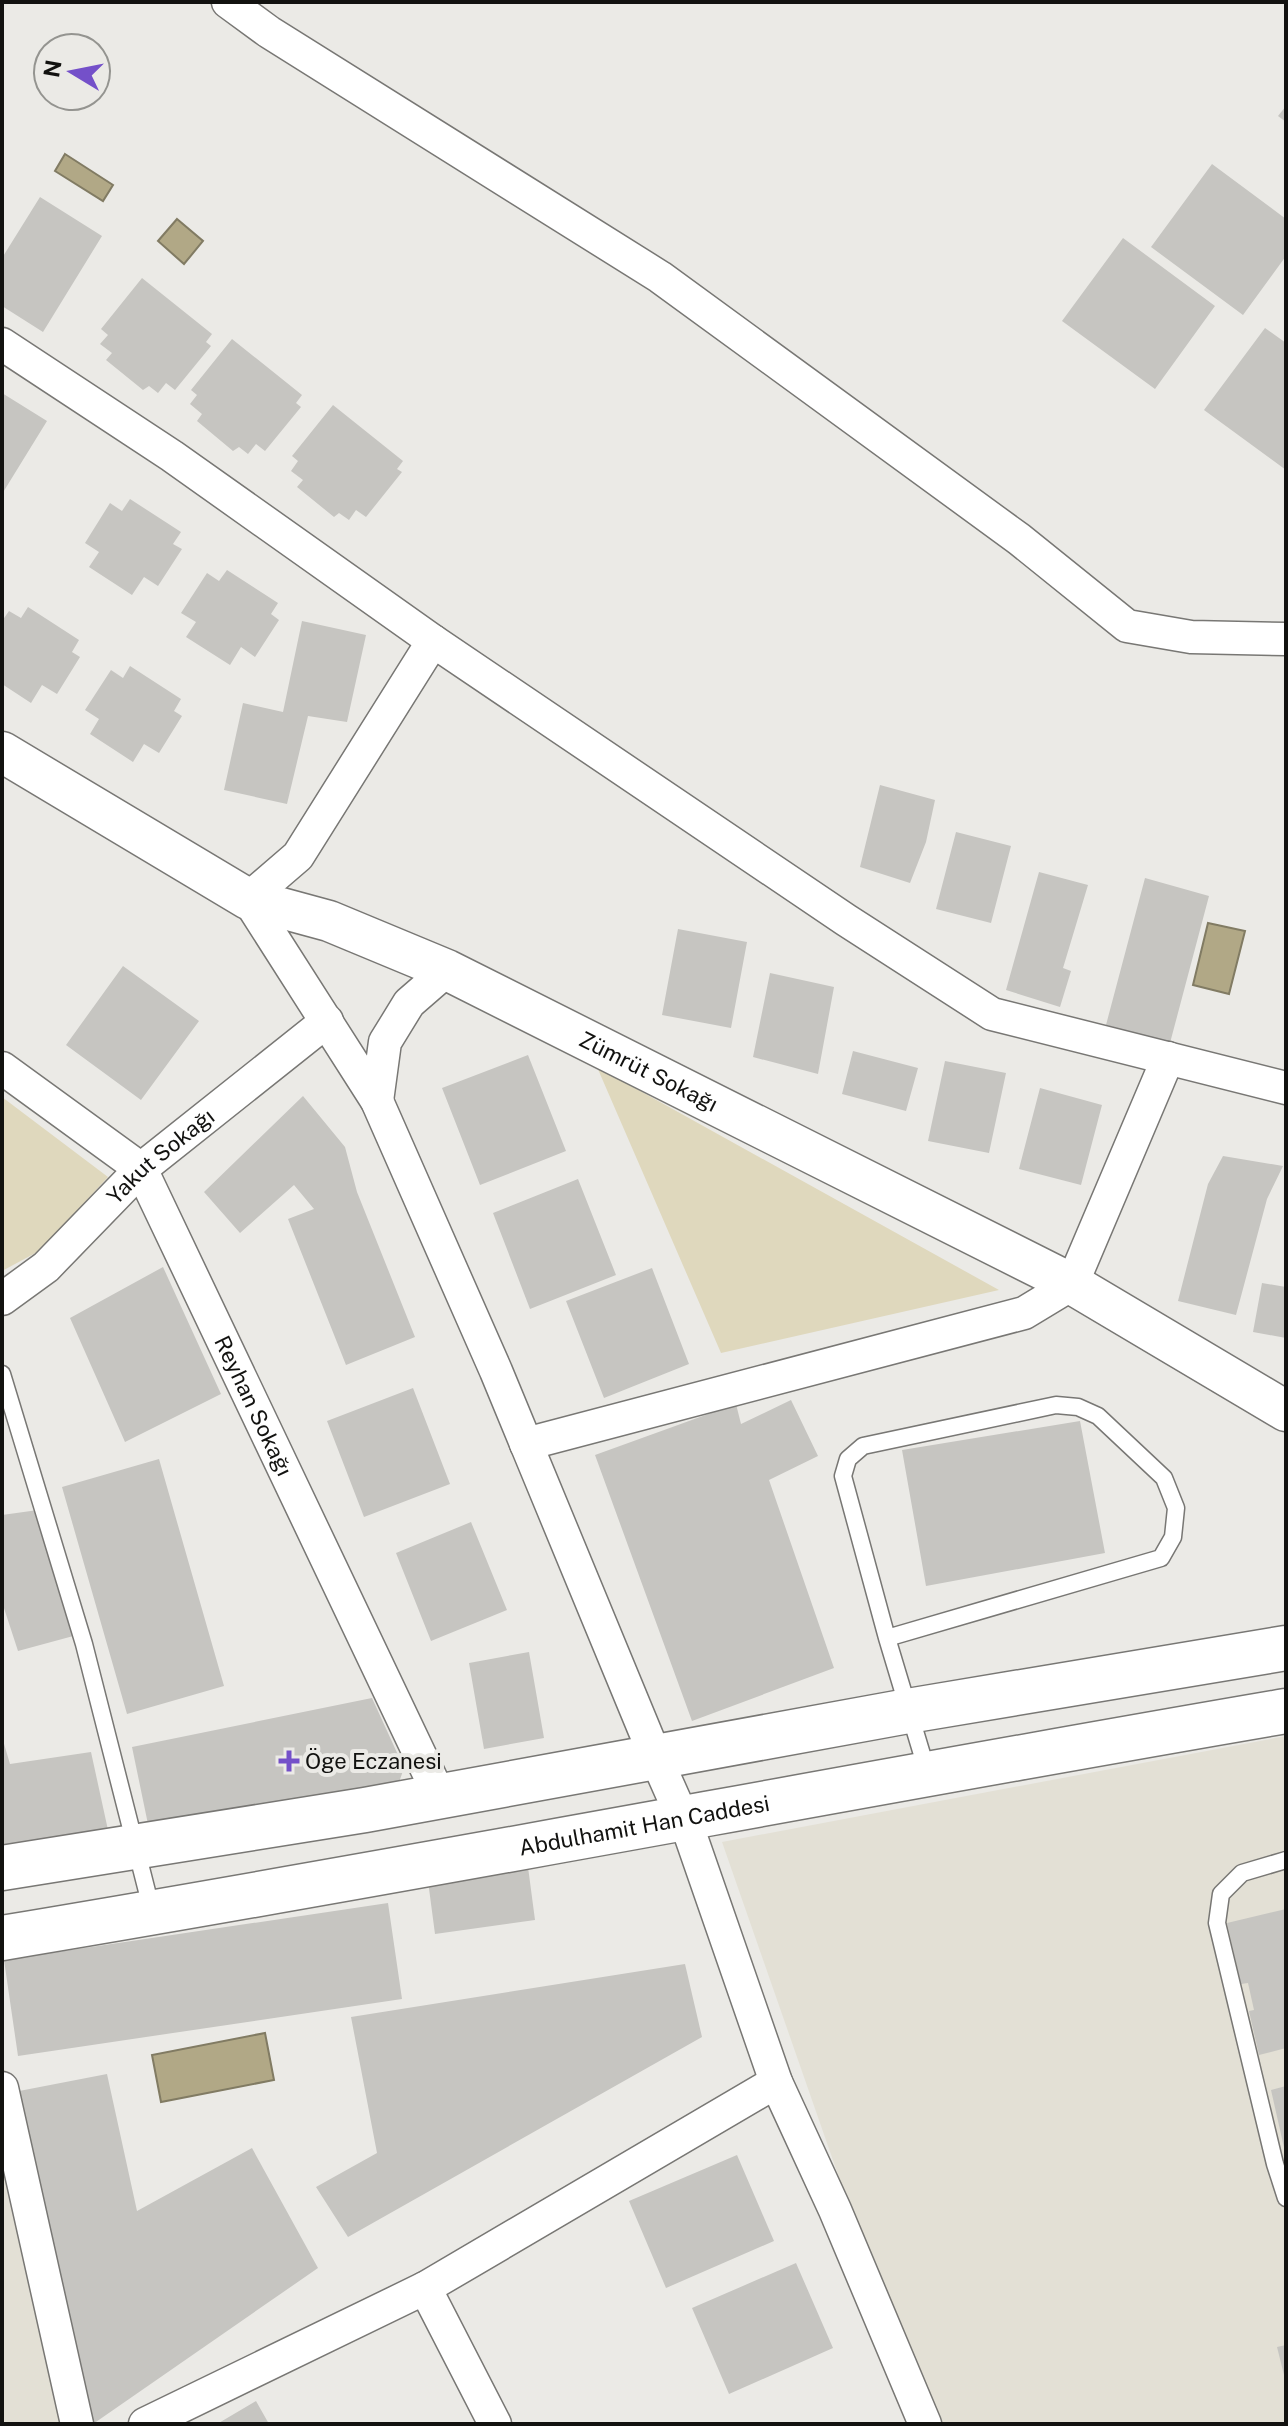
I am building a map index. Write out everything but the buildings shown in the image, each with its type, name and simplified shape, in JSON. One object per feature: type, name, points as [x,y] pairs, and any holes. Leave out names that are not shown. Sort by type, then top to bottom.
[{"type":"main road","points":[[2,1868],[440,1797],[908,1711],[1286,1648]]},
{"type":"main road","name":"Abdulhamit Han Caddesi","points":[[2,1938],[927,1772],[1286,1711]]},
{"type":"street","points":[[228,2],[269,32],[660,277],[1019,539],[1127,626],[1191,637],[1286,639]]},
{"type":"street","points":[[2,344],[172,456],[433,641],[846,920],[992,1014],[1286,1088]]},
{"type":"street","points":[[433,641],[298,856],[248,899],[377,1101],[684,1818],[776,2082],[835,2210],[925,2424]]},
{"type":"street","name":"Zümrüt Sokağı","points":[[2,752],[248,899],[329,921],[447,970],[1072,1284],[1286,1411]]},
{"type":"street","points":[[377,1101],[385,1042],[409,1003],[447,970]]},
{"type":"street","name":"Yakut Sokağı","points":[[2,1299],[46,1267],[141,1169],[327,1021]]},
{"type":"street","points":[[526,1444],[1024,1313],[1072,1284],[1168,1058]]},
{"type":"street","name":"Reyhan Sokağı","points":[[2,1068],[141,1169],[440,1797]]},
{"type":"street","points":[[145,2424],[425,2288],[776,2082]]},
{"type":"street","points":[[2,2088],[77,2424]]},
{"type":"street","points":[[425,2288],[495,2424]]},
{"type":"lane","points":[[2,1374],[84,1644],[153,1913]]},
{"type":"lane","points":[[887,1638],[1161,1558],[1173,1537],[1176,1508],[1164,1478],[1098,1416],[1078,1407],[1056,1405],[863,1446],[848,1459],[843,1476],[887,1638],[927,1772]]},
{"type":"lane","points":[[1286,1860],[1242,1873],[1221,1894],[1217,1923],[1286,2198]]},
{"type":"shaded area","points":[[65,154],[113,185],[103,201],[55,171]]},
{"type":"shaded area","points":[[177,219],[203,241],[184,264],[158,241]]},
{"type":"shaded area","points":[[1208,923],[1245,931],[1229,994],[1193,985]]},
{"type":"shaded area","points":[[597,1067],[999,1290],[721,1353]]},
{"type":"shaded area","points":[[2,1097],[108,1177],[41,1250],[2,1271]]},
{"type":"shaded area","points":[[1286,1736],[1286,2424],[925,2424],[722,1842]]},
{"type":"shaded area","points":[[265,2033],[274,2080],[161,2102],[152,2055]]},
{"type":"shaded area","points":[[2,2115],[70,2424],[2,2424]]},
{"type":"place","name":"Öge Eczanesi","points":[[289,1761]]}]
